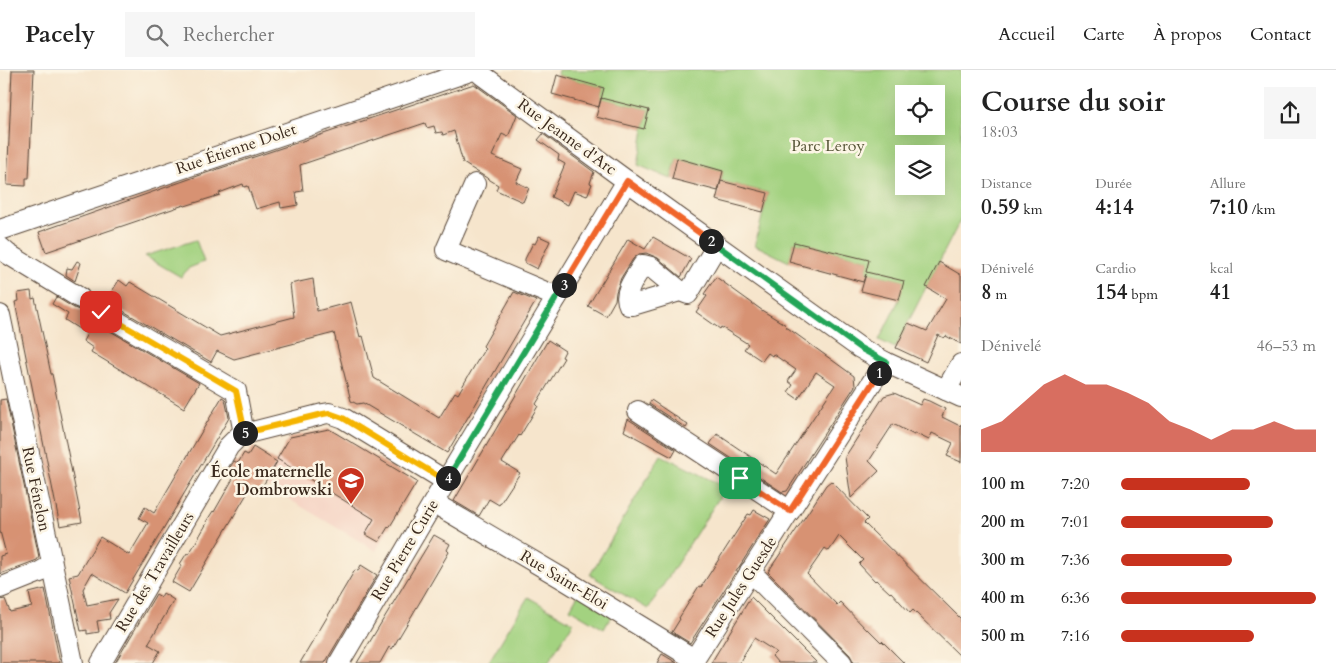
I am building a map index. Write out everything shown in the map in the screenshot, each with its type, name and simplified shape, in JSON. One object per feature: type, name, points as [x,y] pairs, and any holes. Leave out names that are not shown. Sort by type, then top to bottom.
[{"type":"street","name":"Rue Étienne Dolet","points":[[0,230],[473,70]]},
{"type":"street","name":"Rue Jeanne d'Arc","points":[[477,70],[627,181],[860,348],[953,393]]},
{"type":"street","name":"Rue Pierre Curie","points":[[339,663],[627,181]]},
{"type":"street","points":[[475,184],[446,250],[557,297]]},
{"type":"street","points":[[680,291],[688,294],[717,245]]},
{"type":"street","points":[[0,246],[8,254],[80,298]]},
{"type":"street","points":[[101,312],[236,391],[244,434],[329,413],[343,418],[446,481]]},
{"type":"street","name":"Rue Fénelon","points":[[0,315],[7,384],[52,566],[72,663]]},
{"type":"street","name":"Rue Jules Guesde","points":[[693,661],[886,362]]},
{"type":"street","points":[[953,393],[961,364]]},
{"type":"street","points":[[638,412],[790,511]]},
{"type":"street","name":"Rue des Travailleurs","points":[[101,663],[229,446],[244,434]]},
{"type":"street","name":"Rue Saint-Eloi","points":[[434,503],[565,580],[693,661]]},
{"type":"street","points":[[0,588],[52,566]]},
{"type":"street","points":[[750,571],[842,663]]},
{"type":"shaded area","name":"École maternelle Dombrowski","points":[[329,429],[400,472],[389,528],[376,551],[262,483],[290,437]]},
{"type":"green space","name":"Parc Leroy","points":[[558,70],[961,70],[961,219],[895,348],[879,340],[899,300],[903,281],[866,272],[869,260],[794,242],[789,262],[755,245],[768,193],[721,181],[723,171],[677,158],[671,179],[638,165],[649,110],[601,98],[604,88],[557,75]]},
{"type":"green space","points":[[196,240],[204,262],[189,268],[181,277],[145,256]]},
{"type":"green space","points":[[661,455],[726,487],[648,609],[590,575]]},
{"type":"green space","points":[[579,593],[613,613],[604,629],[570,609]]},
{"type":"green space","points":[[528,597],[573,623],[548,663],[488,663]]},
{"type":"building","points":[[12,70],[34,70],[29,178],[26,178],[26,186],[7,185]]},
{"type":"building","points":[[557,75],[604,88],[599,107],[552,94]]},
{"type":"building","points":[[474,84],[517,115],[508,137],[502,134],[492,156],[522,169],[516,182],[529,188],[523,202],[496,190],[498,185],[463,163],[454,131],[443,135],[442,132],[436,133],[434,126],[427,128],[425,123],[300,165],[303,191],[296,192],[298,205],[281,208],[280,202],[256,209],[248,186],[244,187],[243,184],[219,193],[220,195],[184,205],[46,252],[39,232],[212,171]]},
{"type":"building","points":[[601,98],[649,110],[644,129],[596,117]]},
{"type":"building","points":[[543,134],[594,172],[587,196],[574,191],[568,205],[551,197],[565,164],[558,160],[559,155],[538,140]]},
{"type":"building","points":[[677,158],[723,171],[718,191],[672,179]]},
{"type":"building","points":[[721,181],[768,193],[763,212],[716,200]]},
{"type":"building","points":[[539,236],[550,241],[537,269],[525,263],[525,259]]},
{"type":"building","points":[[653,237],[691,259],[681,277],[658,258],[646,253],[639,254],[633,259],[621,278],[615,300],[606,316],[588,306],[628,239],[645,249]]},
{"type":"building","points":[[794,242],[869,260],[866,272],[904,281],[899,300],[861,291],[866,274],[863,282],[789,262]]},
{"type":"building","points":[[77,261],[81,263],[75,281],[66,275],[67,268],[72,269]]},
{"type":"building","points":[[939,262],[961,275],[961,344],[946,336],[944,338],[938,335],[926,362],[896,348],[908,323],[927,331],[946,299],[926,287]]},
{"type":"building","points":[[716,277],[786,325],[854,376],[855,386],[787,491],[782,492],[710,444],[717,434],[776,474],[835,385],[816,372],[798,399],[788,392],[793,385],[788,381],[796,370],[773,354],[772,356],[768,353],[762,361],[744,349],[748,344],[721,327],[720,329],[696,312],[707,296],[704,294]]},
{"type":"building","points":[[313,279],[317,311],[351,302],[360,337],[363,336],[374,378],[439,418],[455,392],[458,394],[485,348],[483,346],[514,292],[536,301],[447,453],[363,403],[357,404],[351,401],[334,333],[234,359],[217,351],[211,362],[106,301],[119,280],[127,286],[130,282],[220,336],[294,317],[290,284]]},
{"type":"building","points":[[31,291],[32,299],[35,298],[52,374],[82,522],[60,526],[15,302],[19,301],[18,293]]},
{"type":"building","points":[[56,297],[74,308],[84,309],[89,312],[90,317],[95,322],[199,383],[184,408],[91,352],[93,348],[83,341],[87,334],[65,320],[68,314],[52,304]]},
{"type":"building","points":[[548,340],[565,351],[562,357],[564,358],[536,404],[538,406],[502,462],[520,473],[499,505],[489,499],[479,516],[454,501]]},
{"type":"building","points":[[894,393],[920,405],[923,399],[929,401],[945,409],[942,417],[960,426],[961,424],[961,462],[947,456],[953,443],[932,433],[929,440],[914,433],[914,435],[893,424],[869,461],[879,471],[851,498],[845,457],[884,396]]},
{"type":"building","points":[[222,397],[225,399],[229,418],[125,593],[92,573],[83,589],[87,605],[118,599],[109,613],[110,619],[97,621],[99,632],[87,634],[87,630],[81,631],[69,576],[78,574],[100,537],[129,555],[148,523],[139,518],[145,507],[154,513]]},
{"type":"building","points":[[6,399],[39,557],[37,560],[0,574],[0,556],[6,554],[0,531],[0,400]]},
{"type":"building","points":[[651,400],[688,425],[686,428],[649,404]]},
{"type":"building","points":[[628,419],[676,450],[672,457],[624,431]]},
{"type":"building","name":"École maternelle Dombrowski","points":[[329,429],[417,482],[379,542],[365,534],[374,519],[277,459],[290,437]]},
{"type":"building","points":[[253,447],[277,462],[259,492],[251,487],[189,592],[172,582],[182,565],[180,564],[187,553],[189,554],[234,477],[227,472],[234,461],[238,463],[244,453],[248,455]]},
{"type":"building","points":[[831,481],[868,519],[864,523],[961,619],[961,657],[913,610],[910,613],[891,592],[875,581],[859,564],[863,560],[839,536],[829,551],[825,548],[807,574],[837,605],[840,602],[867,630],[882,641],[904,663],[854,663],[850,655],[768,572],[826,485]]},
{"type":"building","points":[[754,510],[770,519],[690,643],[672,632],[699,586],[701,587],[748,514],[751,515]]},
{"type":"building","points":[[434,535],[450,544],[447,550],[449,552],[392,649],[389,647],[380,663],[357,663]]},
{"type":"building","points":[[361,565],[377,575],[325,663],[300,663],[355,570],[358,571]]},
{"type":"building","points":[[45,589],[60,663],[0,663],[0,600],[5,599],[10,612],[32,607],[29,593]]},
{"type":"building","points":[[163,593],[174,600],[148,644],[160,651],[153,663],[115,663],[156,594],[161,597]]},
{"type":"building","points":[[751,597],[817,663],[778,663],[772,656],[776,652],[754,638],[739,663],[711,663]]},
{"type":"building","points":[[662,654],[677,663],[657,663]]},
{"type":"place","name":"École maternelle Dombrowski","points":[[351,505]]},
{"type":"route","points":[[101,312],[236,391],[244,434],[329,413],[343,418],[446,481],[627,181],[860,348],[886,362],[790,511],[740,478]]}]
